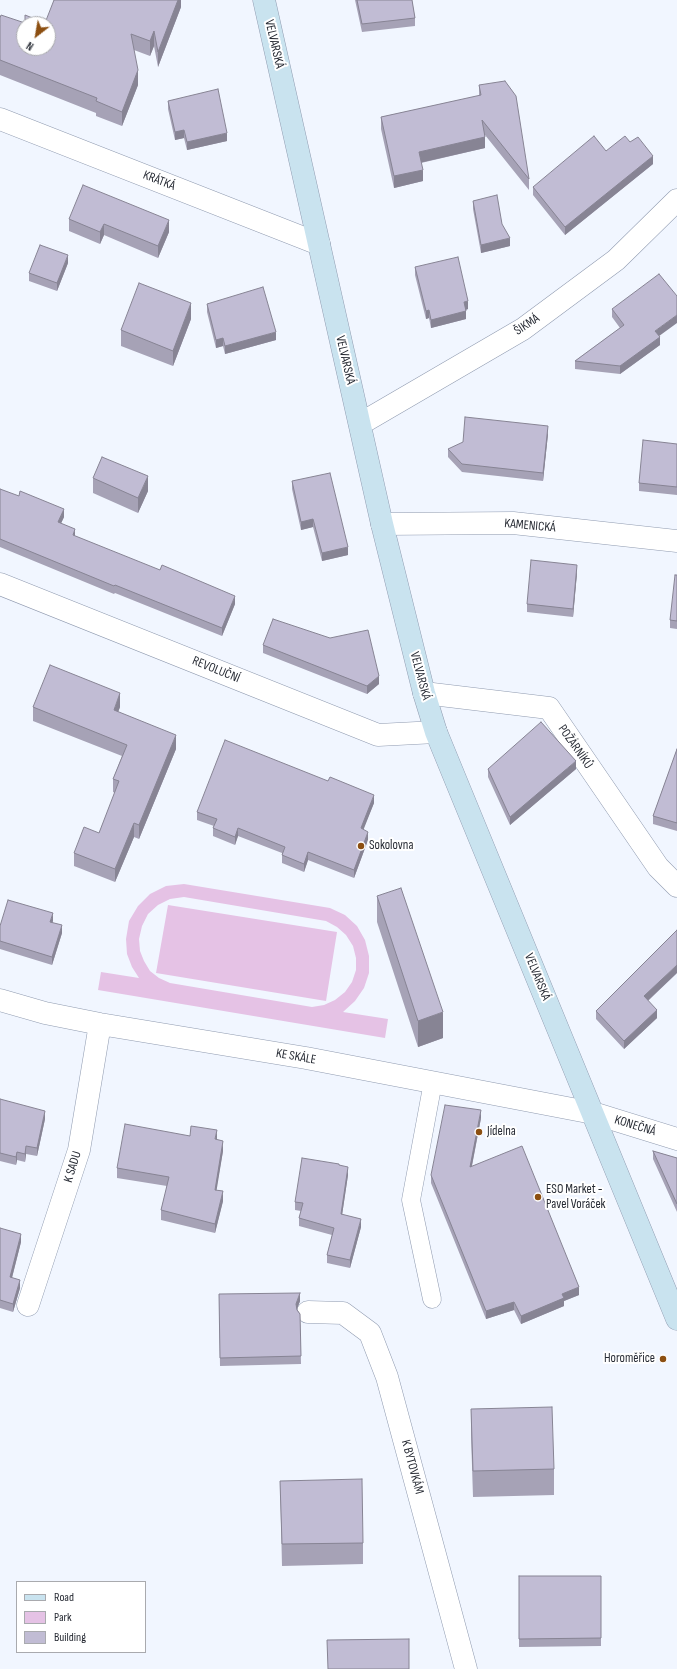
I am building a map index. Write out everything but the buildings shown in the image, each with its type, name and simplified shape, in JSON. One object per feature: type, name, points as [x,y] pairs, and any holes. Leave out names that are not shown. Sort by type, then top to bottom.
[{"type":"main road","name":"VELVARSKÁ","points":[[264,0],[382,524],[424,693],[436,732],[677,1319]]},
{"type":"street","name":"KRÁTKÁ","points":[[0,119],[318,244]]},
{"type":"street","name":"ŠIKMÁ","points":[[360,424],[458,368],[523,328],[616,260],[677,200]]},
{"type":"street","name":"KAMENICKÁ","points":[[382,524],[513,523],[677,540]]},
{"type":"street","name":"REVOLUČNÍ","points":[[0,584],[378,735],[436,732]]},
{"type":"street","name":"POŽÁRNÍKŮ","points":[[424,693],[549,708],[658,867],[677,886]]},
{"type":"street","name":"KE SKÁLE","points":[[0,1000],[45,1013],[100,1024],[306,1058],[593,1113]]},
{"type":"street","name":"K SADU","points":[[28,1305],[79,1150],[100,1024]]},
{"type":"street","name":"KONEČNÁ","points":[[593,1113],[677,1139]]},
{"type":"street","name":"K BYTOVKÁM","points":[[308,1312],[343,1313],[370,1333],[387,1377],[466,1669]]},
{"type":"lane","points":[[432,1299],[411,1200],[433,1082]]},
{"type":"green space","points":[[184,884],[330,908],[345,915],[357,926],[365,940],[369,956],[369,973],[364,988],[355,1001],[343,1012],[388,1019],[385,1038],[98,990],[101,972],[139,978],[132,967],[127,954],[126,939],[129,921],[138,906],[150,894],[166,886]],"holes":[[[184,897],[326,921],[337,927],[346,935],[353,946],[356,958],[356,970],[352,982],[345,992],[335,1000],[324,1005],[312,1007],[170,983],[159,978],[150,971],[140,951],[139,939],[142,926],[148,914],[158,905],[170,899]]]},
{"type":"green space","points":[[168,905],[337,932],[326,1001],[156,973]]},
{"type":"place","name":"Sokolovna","points":[[361,846]]},
{"type":"place","name":"Jídelna","points":[[479,1132]]},
{"type":"place","name":"ESO Market - Pavel Voráček","points":[[538,1197]]},
{"type":"place","name":"Horoměřice","points":[[663,1359]]}]
